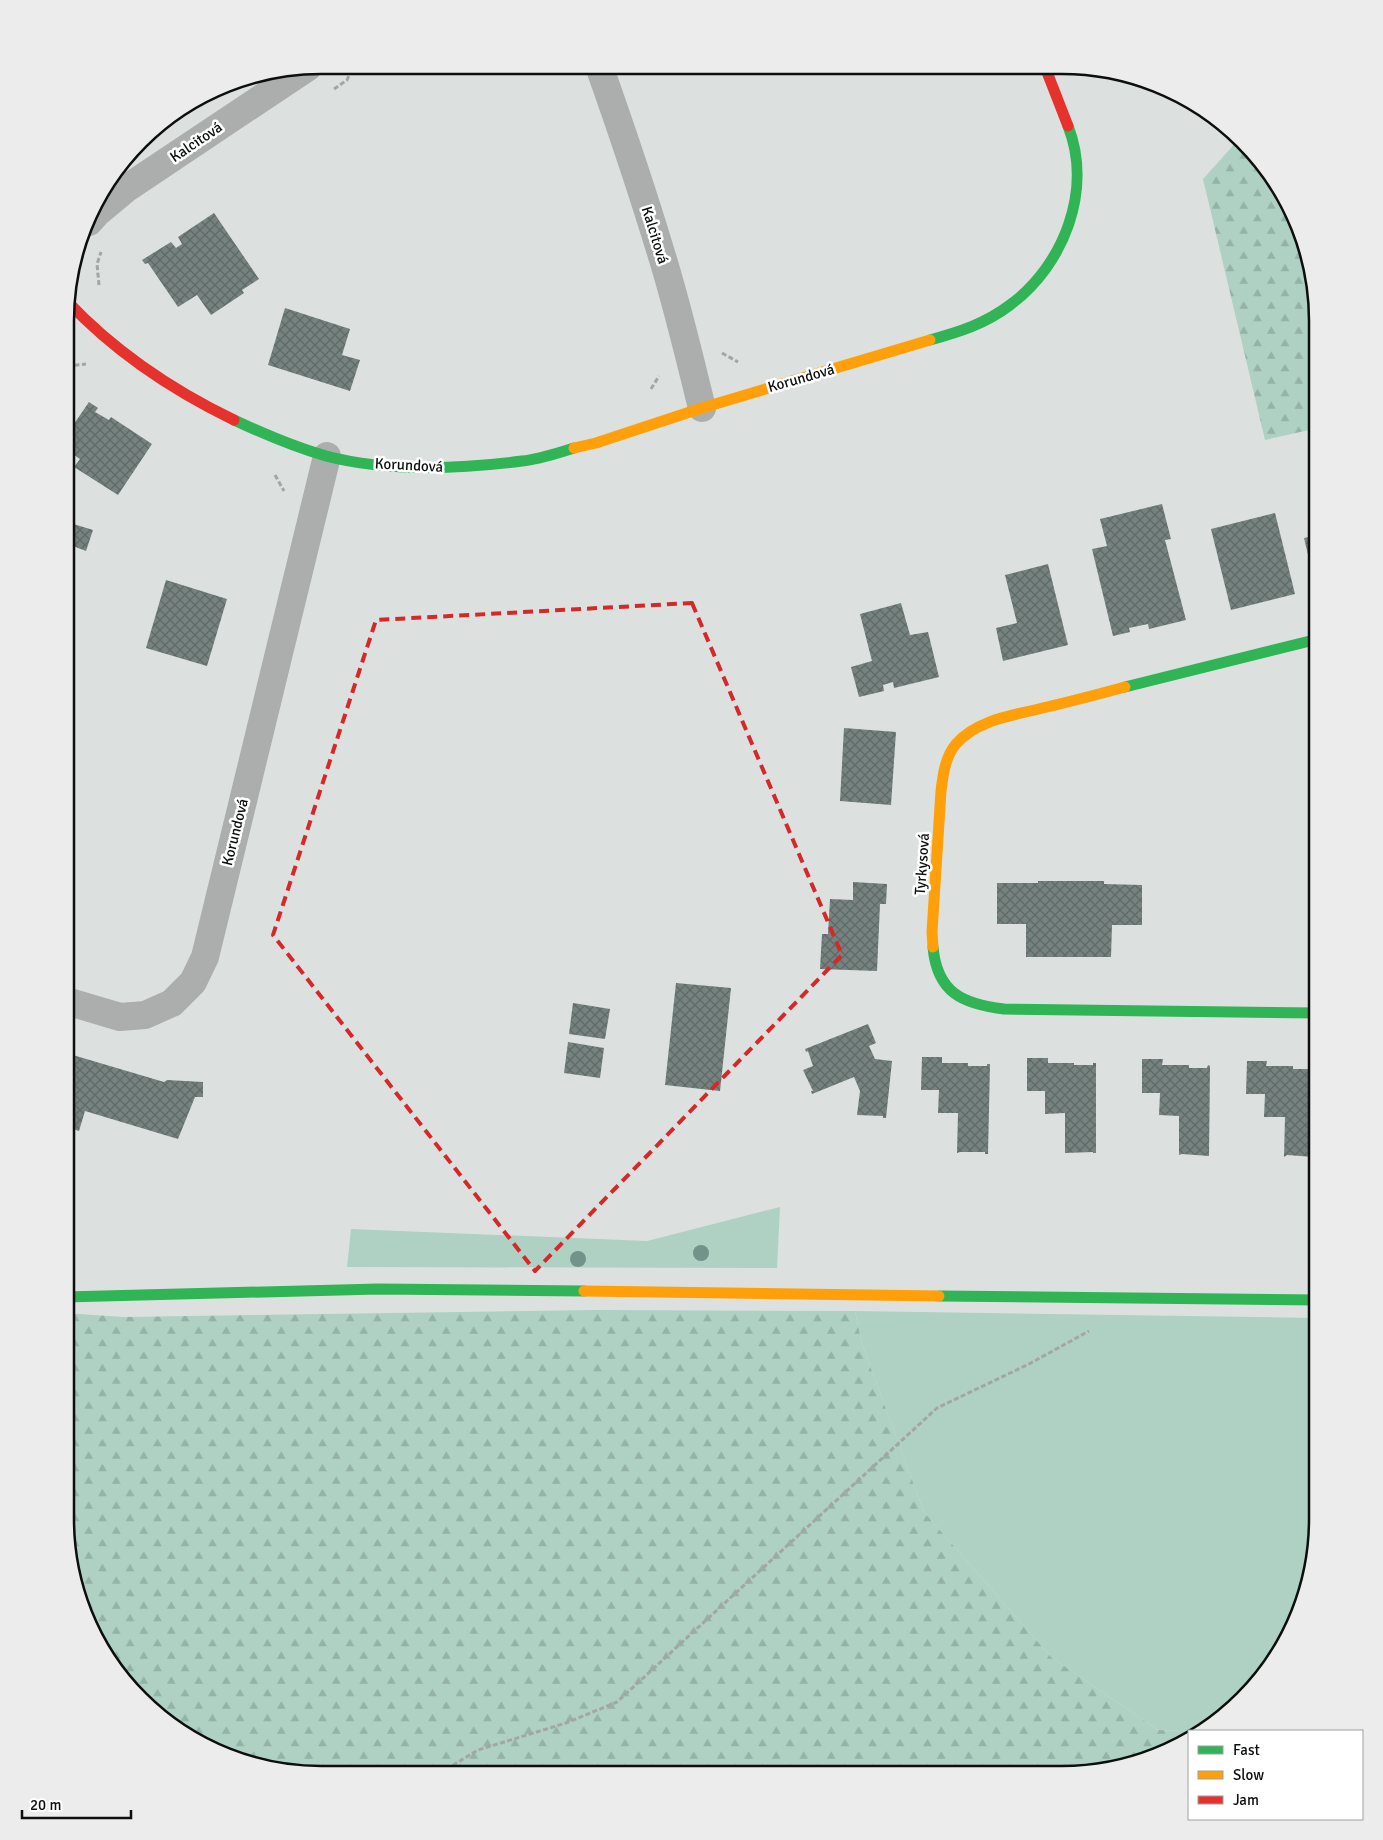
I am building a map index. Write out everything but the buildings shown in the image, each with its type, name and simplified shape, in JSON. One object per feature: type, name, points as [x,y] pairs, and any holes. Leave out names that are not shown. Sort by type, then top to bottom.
[{"type":"street","name":"Kalcitová","points":[[602,74],[636,172],[662,255],[684,333],[702,408]]},
{"type":"street","name":"Korundová","points":[[74,308],[86,321],[155,376],[216,411],[274,439],[327,456],[385,466],[455,467],[524,461],[596,443],[702,408],[971,328],[1010,305],[1045,272],[1070,225],[1078,179],[1072,136],[1048,74]]},
{"type":"street","name":"Kalcitová","points":[[100,211],[127,188],[296,75]]},
{"type":"street","name":"Korundová","points":[[74,1003],[120,1017],[145,1016],[172,1003],[193,982],[205,957],[327,456]]},
{"type":"street","name":"Tyrkysová","points":[[1309,641],[996,720],[976,727],[962,737],[952,750],[945,766],[940,810],[932,932],[933,954],[938,973],[950,991],[965,1002],[982,1007],[1004,1009],[1309,1013]]},
{"type":"street","points":[[74,1297],[378,1289],[1309,1300]]},
{"type":"path","points":[[331,91],[347,80],[350,74]]},
{"type":"path","points":[[100,288],[97,264],[102,249]]},
{"type":"path","points":[[719,349],[723,354],[736,362],[742,363]]},
{"type":"path","points":[[74,365],[86,364]]},
{"type":"path","points":[[648,392],[662,370]]},
{"type":"path","points":[[270,470],[276,475],[286,498]]},
{"type":"path","points":[[452,1766],[478,1750],[566,1723],[617,1702],[937,1408],[1029,1364],[1088,1332],[1130,1298]]},
{"type":"highlighted area","points":[[692,603],[842,955],[535,1271],[273,935],[376,620]]},
{"type":"green space","points":[[1235,144],[1268,184],[1290,226],[1305,273],[1309,305],[1309,430],[1265,440],[1203,179]]},
{"type":"green space","points":[[780,1207],[777,1268],[347,1267],[351,1229],[647,1241]]},
{"type":"green space","points":[[595,1310],[855,1311],[862,1344],[924,1512],[1051,1657],[1158,1730],[1188,1732],[1157,1747],[1126,1758],[1078,1766],[305,1766],[273,1762],[241,1753],[212,1741],[184,1725],[146,1694],[125,1670],[107,1643],[93,1614],[82,1583],[74,1535],[74,1314],[124,1317]]},
{"type":"green space","points":[[855,1311],[1309,1318],[1309,1535],[1305,1567],[1296,1599],[1284,1628],[1268,1656],[1248,1682],[1225,1705],[1191,1730],[1158,1730],[1051,1657],[924,1512],[862,1344]]},
{"type":"traffic: fast","points":[[930,340],[972,327],[1001,312],[1029,288],[1059,248],[1069,224],[1075,200],[1077,175],[1075,150],[1068,126]]},
{"type":"traffic: fast","points":[[234,420],[279,440],[326,456],[374,465],[398,467],[424,468],[498,464],[535,459],[574,448]]},
{"type":"traffic: fast","points":[[1125,687],[1309,641]]},
{"type":"traffic: fast","points":[[933,947],[936,963],[946,986],[965,999],[989,1007],[1004,1009],[1309,1013]]},
{"type":"traffic: fast","points":[[74,1297],[378,1289],[584,1291]]},
{"type":"traffic: fast","points":[[939,1296],[1309,1300]]},
{"type":"traffic: slow","points":[[574,448],[596,443],[702,408],[930,340]]},
{"type":"traffic: slow","points":[[933,947],[932,932],[941,791],[947,760],[952,749],[965,736],[986,723],[1125,687]]},
{"type":"traffic: slow","points":[[584,1291],[939,1296]]},
{"type":"traffic: jam","points":[[1048,74],[1068,126]]},
{"type":"traffic: jam","points":[[74,308],[124,353],[145,368],[188,396],[234,420]]}]
